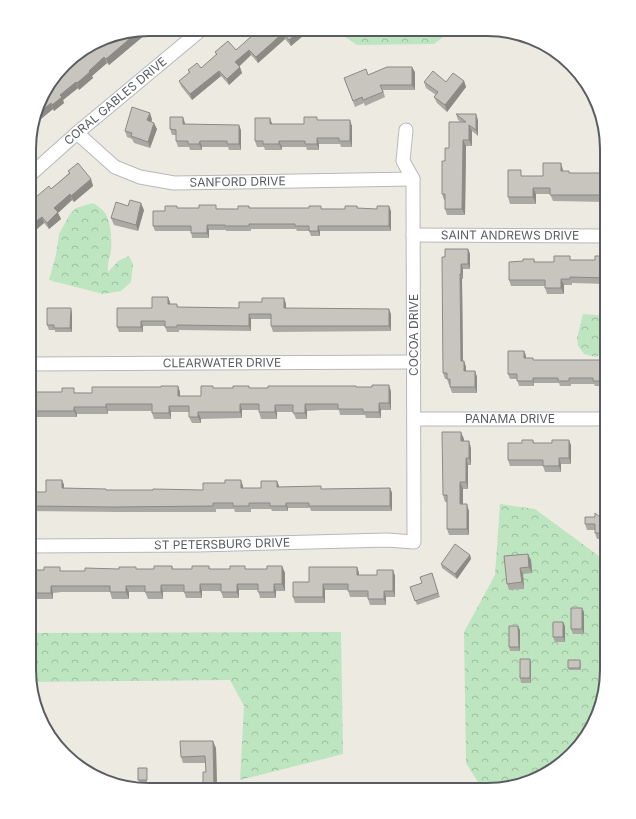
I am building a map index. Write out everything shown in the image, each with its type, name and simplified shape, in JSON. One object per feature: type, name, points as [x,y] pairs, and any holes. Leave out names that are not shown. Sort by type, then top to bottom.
[{"type":"street","name":"CORAL GABLES DRIVE","points":[[36,170],[77,133],[194,36]]},
{"type":"street","name":"COCOA DRIVE","points":[[406,130],[403,161],[413,179],[414,542]]},
{"type":"street","name":"SANFORD DRIVE","points":[[77,133],[115,167],[140,178],[174,183],[413,179]]},
{"type":"street","name":"SAINT ANDREWS DRIVE","points":[[413,235],[600,236]]},
{"type":"street","name":"CLEARWATER DRIVE","points":[[36,364],[414,362]]},
{"type":"street","name":"PANAMA DRIVE","points":[[414,419],[600,419]]},
{"type":"street","name":"ST PETERSBURG DRIVE","points":[[36,546],[198,545],[387,540],[414,542]]},
{"type":"green space","points":[[444,36],[434,44],[357,45],[345,37]]},
{"type":"green space","points":[[93,203],[105,213],[110,226],[111,253],[108,272],[118,261],[129,256],[133,264],[131,282],[121,291],[103,294],[49,280],[56,255],[59,234],[70,214],[76,208]]},
{"type":"green space","points":[[583,314],[600,315],[600,355],[595,357],[584,354],[578,346],[577,338]]},
{"type":"green space","points":[[500,504],[535,509],[600,557],[600,678],[594,706],[588,720],[581,733],[562,755],[550,764],[523,777],[502,782],[479,783],[466,763],[464,632],[495,575]]},
{"type":"green space","points":[[341,632],[343,754],[240,780],[244,706],[230,680],[37,682],[36,633]]},
{"type":"building","points":[[252,36],[280,36],[256,57],[249,50],[235,62],[240,67],[227,79],[219,71],[190,94],[179,81],[190,72],[188,70],[197,63],[201,68],[217,54],[215,52],[228,41],[236,50]]},
{"type":"building","points":[[286,36],[294,36],[289,40]]},
{"type":"building","points":[[131,37],[106,59],[104,57],[89,71],[90,72],[60,95],[62,97],[52,105],[51,103],[44,109],[55,86],[64,74],[80,59],[92,51],[113,42]]},
{"type":"building","points":[[387,67],[412,67],[412,85],[380,85],[383,92],[363,100],[362,97],[353,101],[344,78],[366,69],[368,75]]},
{"type":"building","points":[[433,71],[446,82],[453,73],[464,81],[445,105],[434,97],[438,92],[424,82]]},
{"type":"building","points":[[132,107],[150,113],[147,120],[154,123],[148,142],[131,136],[132,133],[125,131]]},
{"type":"building","points":[[456,114],[476,114],[476,130],[469,125],[469,140],[463,140],[462,209],[445,209],[445,194],[442,194],[442,161],[445,161],[445,148],[449,148],[449,122],[466,122]]},
{"type":"building","points":[[170,117],[183,117],[183,124],[239,125],[239,144],[227,144],[227,141],[200,141],[199,144],[188,144],[188,141],[176,141],[176,130],[170,129]]},
{"type":"building","points":[[304,117],[317,117],[317,120],[350,120],[350,141],[339,141],[339,138],[317,138],[317,144],[305,144],[305,141],[279,141],[279,144],[263,144],[263,141],[255,141],[255,118],[270,118],[270,124],[304,124]]},
{"type":"building","points":[[78,163],[91,179],[54,208],[58,212],[47,223],[42,217],[36,222],[36,197],[49,186],[51,189],[70,173],[68,171]]},
{"type":"building","points":[[543,163],[561,163],[561,171],[569,171],[569,173],[600,173],[600,195],[550,195],[550,188],[533,188],[533,197],[508,197],[508,170],[521,170],[521,176],[543,176]]},
{"type":"building","points":[[130,200],[141,203],[136,225],[111,218],[116,202],[128,206]]},
{"type":"building","points":[[199,205],[216,205],[216,209],[238,209],[238,206],[249,206],[249,208],[309,208],[309,206],[321,206],[321,209],[345,209],[345,206],[357,206],[357,208],[377,209],[377,206],[389,206],[389,226],[318,226],[318,231],[309,231],[309,226],[295,226],[295,224],[249,224],[249,226],[207,225],[207,233],[191,233],[191,226],[153,226],[153,211],[165,211],[165,206],[177,206],[177,208],[199,208]]},
{"type":"building","points":[[445,249],[468,249],[468,264],[461,264],[460,274],[461,361],[464,361],[464,371],[475,371],[475,387],[450,387],[450,379],[447,379],[447,373],[443,373],[442,257],[445,257]]},
{"type":"building","points":[[554,256],[570,256],[570,260],[595,260],[595,256],[600,256],[600,278],[570,277],[570,279],[561,279],[561,288],[545,288],[545,280],[509,280],[509,262],[523,261],[523,259],[534,259],[534,262],[554,262]]},
{"type":"building","points":[[152,297],[168,297],[168,304],[177,304],[177,307],[239,308],[239,302],[262,302],[262,298],[284,298],[284,308],[389,309],[389,326],[271,326],[271,314],[249,314],[249,326],[177,325],[177,327],[165,327],[165,321],[141,321],[141,327],[117,327],[117,308],[152,308]]},
{"type":"building","points":[[47,308],[71,308],[70,328],[54,328],[54,325],[47,325]]},
{"type":"building","points":[[508,351],[524,351],[524,358],[533,358],[533,360],[600,360],[600,381],[593,381],[593,378],[569,378],[569,381],[558,381],[558,378],[533,378],[533,381],[517,381],[517,374],[508,374]]},
{"type":"building","points":[[372,385],[389,385],[389,403],[379,403],[379,412],[363,412],[363,409],[338,409],[338,404],[305,404],[305,413],[293,413],[293,405],[275,405],[275,412],[259,412],[259,404],[240,404],[240,412],[198,412],[198,417],[189,417],[189,406],[169,406],[169,413],[152,413],[152,404],[106,404],[106,407],[74,407],[74,411],[36,411],[36,392],[62,392],[62,388],[74,388],[74,393],[92,393],[92,387],[178,386],[178,396],[201,396],[201,386],[213,386],[213,388],[233,388],[233,386],[249,386],[249,388],[268,388],[268,386],[372,387]]},
{"type":"building","points":[[442,432],[461,432],[461,441],[469,441],[469,458],[466,458],[466,482],[460,482],[460,504],[467,504],[467,529],[447,529],[447,495],[443,495]]},
{"type":"building","points":[[522,440],[533,440],[533,443],[552,443],[552,440],[569,440],[569,458],[559,458],[559,466],[543,466],[543,460],[508,460],[508,443],[522,443]]},
{"type":"building","points":[[46,480],[62,480],[62,488],[106,490],[203,490],[203,483],[225,483],[225,480],[241,480],[241,488],[261,488],[261,481],[277,481],[277,487],[321,486],[321,489],[390,488],[390,506],[309,506],[309,503],[286,503],[286,506],[270,506],[270,503],[249,503],[249,506],[233,506],[233,503],[213,503],[213,506],[36,506],[36,492],[46,492]]},
{"type":"building","points":[[595,513],[600,517],[600,533],[595,533],[595,524],[585,524],[585,517],[595,517]]},
{"type":"building","points":[[455,544],[470,555],[455,574],[441,564]]},
{"type":"building","points":[[528,554],[529,567],[520,568],[522,582],[507,584],[504,556]]},
{"type":"building","points":[[154,566],[172,566],[172,569],[192,569],[192,566],[209,566],[209,569],[230,569],[230,566],[245,566],[245,569],[267,569],[267,566],[282,566],[282,584],[274,584],[274,592],[258,592],[258,584],[237,584],[237,592],[221,592],[221,584],[200,584],[200,592],[184,592],[184,585],[161,585],[161,592],[145,592],[145,586],[126,586],[126,592],[110,592],[110,586],[51,586],[51,593],[36,593],[36,570],[44,570],[44,567],[60,567],[60,571],[85,571],[85,568],[119,569],[119,567],[154,569]]},
{"type":"building","points":[[309,567],[357,567],[357,575],[377,575],[377,570],[393,570],[393,591],[384,591],[384,599],[368,599],[368,591],[348,591],[348,584],[323,584],[323,597],[293,597],[293,582],[309,582]]},
{"type":"building","points":[[432,573],[438,593],[415,601],[410,587],[422,583],[420,577]]},
{"type":"building","points":[[571,608],[582,608],[582,629],[571,629]]},
{"type":"building","points":[[553,622],[563,622],[563,637],[553,637]]},
{"type":"building","points":[[509,626],[518,626],[519,647],[509,647]]},
{"type":"building","points":[[520,659],[530,659],[530,678],[520,678]]},
{"type":"building","points":[[568,660],[580,660],[580,668],[568,668]]},
{"type":"building","points":[[180,741],[213,741],[214,783],[203,783],[203,772],[206,772],[205,756],[181,757]]},
{"type":"building","points":[[138,768],[147,768],[147,780],[138,780]]}]
